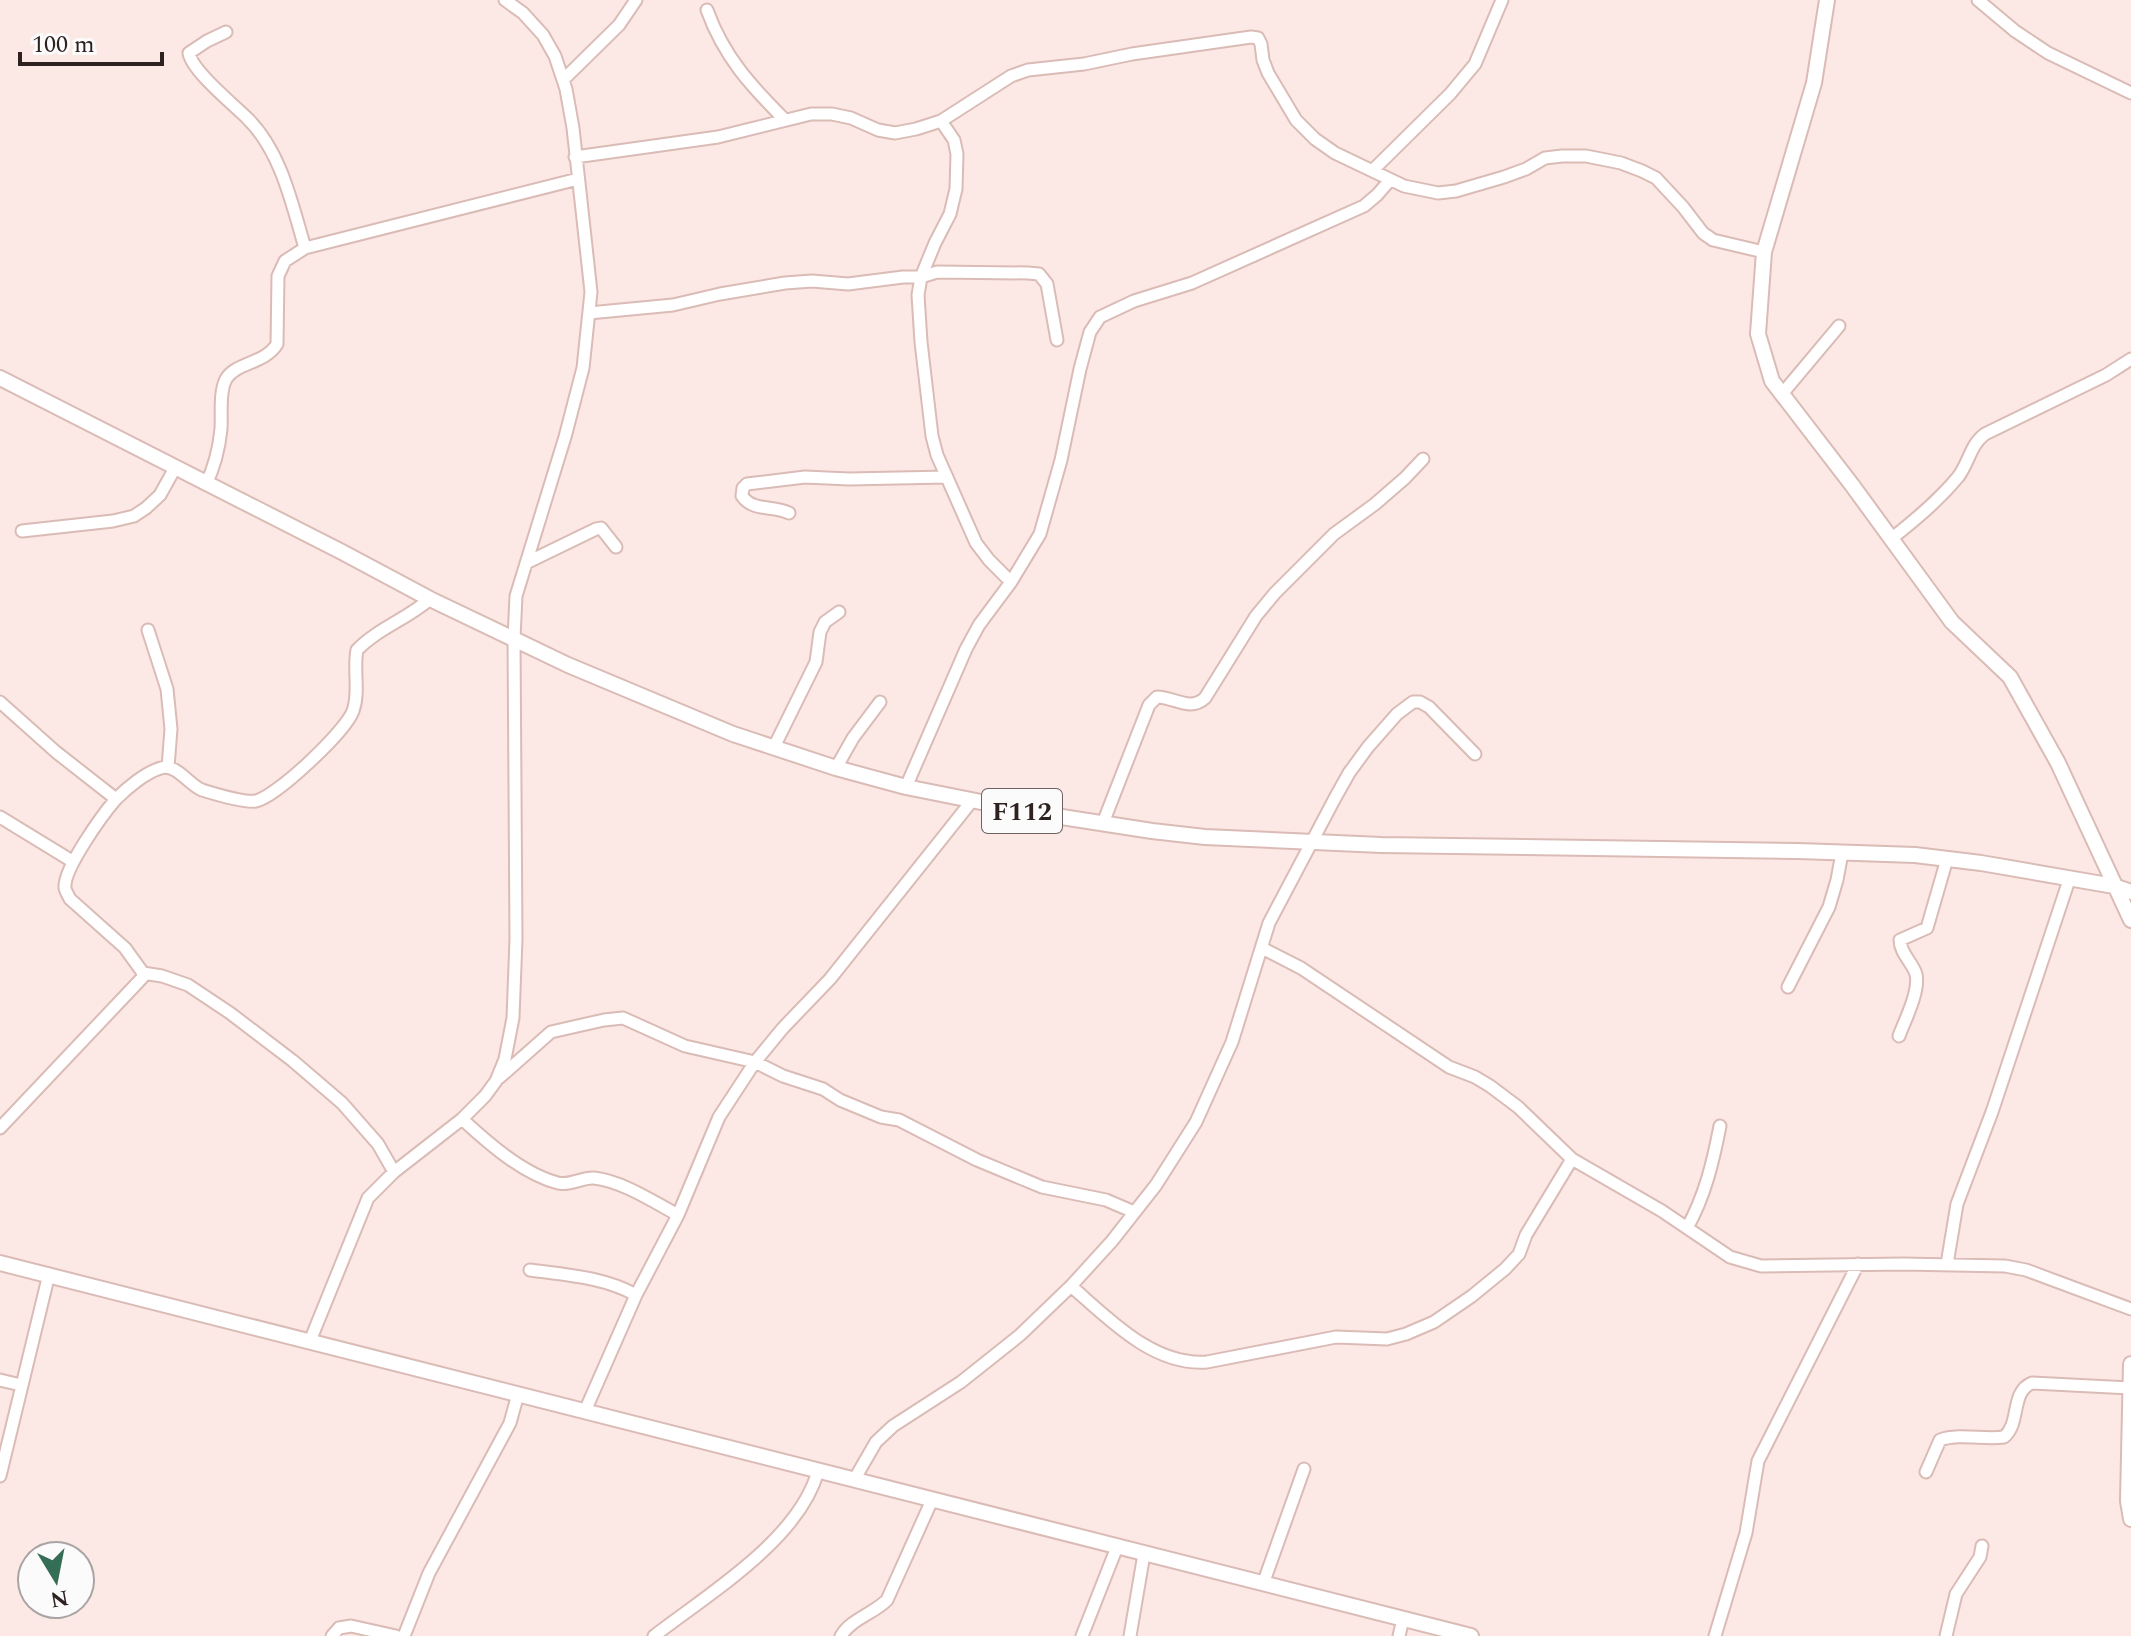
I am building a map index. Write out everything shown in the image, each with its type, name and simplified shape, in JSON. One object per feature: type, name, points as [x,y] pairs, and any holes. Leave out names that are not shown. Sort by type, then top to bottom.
[{"type":"main road","points":[[1827,0],[1814,83],[1764,252],[1758,334],[1772,381],[1952,622],[2010,677],[2058,763],[2131,920]]},
{"type":"main road","name":"F112","points":[[0,378],[430,599],[568,665],[733,734],[906,787],[971,802],[1205,837],[1310,843],[1915,855],[1981,863],[2114,886],[2131,892]]},
{"type":"main road","points":[[0,1263],[1471,1636]]},
{"type":"main road","points":[[2131,1364],[2128,1501],[2131,1519]]},
{"type":"street","points":[[496,1081],[505,1059],[513,1018],[515,970],[516,596],[583,368],[591,292],[573,128],[563,80],[555,56],[543,35],[523,13],[505,0]]},
{"type":"street","points":[[563,80],[619,25],[636,0]]},
{"type":"street","points":[[1373,170],[1450,94],[1475,64],[1502,0]]},
{"type":"street","points":[[1979,0],[2015,31],[2048,53],[2131,93]]},
{"type":"street","points":[[707,10],[714,29],[738,69],[785,120]]},
{"type":"street","points":[[226,32],[196,47],[189,53],[190,59],[264,138],[293,207],[305,248]]},
{"type":"street","points":[[575,157],[718,137],[811,114],[851,118],[878,130],[895,133],[941,121],[1011,76],[1028,70],[1251,37],[1258,38],[1268,73],[1296,120],[1315,139],[1335,153],[1404,186],[1438,193],[1479,186],[1526,169],[1545,158],[1586,156],[1621,163],[1656,178],[1703,233],[1713,240],[1764,252]]},
{"type":"street","points":[[941,121],[954,140],[957,154],[956,189],[950,214],[921,277],[918,295],[932,436],[937,455],[976,543],[1011,582]]},
{"type":"street","points":[[206,484],[219,448],[223,388],[228,376],[260,360],[277,344],[278,276],[285,261],[305,248],[578,179]]},
{"type":"street","points":[[906,787],[966,649],[1040,534],[1061,460],[1090,332],[1100,317],[1134,301],[1192,283],[1364,206],[1390,180]]},
{"type":"street","points":[[589,313],[673,305],[785,283],[812,281],[848,284],[921,277],[937,272],[1039,274],[1047,284],[1057,340]]},
{"type":"street","points":[[1782,394],[1839,326]]},
{"type":"street","points":[[1891,539],[1928,509],[1958,476],[1967,464],[1976,440],[2106,375],[2131,359]]},
{"type":"street","points":[[1103,823],[1149,705],[1157,697],[1187,705],[1199,703],[1205,698],[1256,616],[1275,593],[1334,534],[1385,495],[1423,459]]},
{"type":"street","points":[[22,531],[134,516],[160,495],[175,468]]},
{"type":"street","points":[[789,513],[747,503],[742,496],[743,488],[747,484],[805,477],[947,477]]},
{"type":"street","points":[[526,563],[601,528],[616,547]]},
{"type":"street","points":[[394,1172],[378,1144],[342,1103],[293,1061],[188,985],[143,973],[125,948],[70,899],[65,889],[72,861],[116,799],[146,775],[161,768],[168,767],[201,789],[250,802],[274,792],[343,728],[353,710],[357,650],[366,640],[430,599]]},
{"type":"street","points":[[774,747],[816,662],[820,632],[825,622],[839,612]]},
{"type":"street","points":[[148,630],[167,689],[171,729],[168,767]]},
{"type":"street","points":[[0,702],[56,752],[116,799]]},
{"type":"street","points":[[836,768],[853,738],[880,702]]},
{"type":"street","points":[[854,1480],[876,1442],[893,1426],[961,1382],[1020,1335],[1071,1286],[1156,1185],[1196,1122],[1232,1042],[1269,923],[1349,773],[1368,747],[1397,714],[1413,702],[1420,702],[1429,707],[1475,754]]},
{"type":"street","points":[[585,1411],[636,1295],[678,1215],[719,1117],[755,1062],[830,979],[971,802]]},
{"type":"street","points":[[0,817],[72,861]]},
{"type":"street","points":[[1788,987],[1829,907],[1842,853]]},
{"type":"street","points":[[1899,1036],[1917,980],[1900,940],[1927,928],[1947,859]]},
{"type":"street","points":[[1947,1264],[1957,1204],[1992,1112],[2069,880]]},
{"type":"street","points":[[1262,948],[1301,968],[1449,1067],[1490,1086],[1518,1107],[1572,1159],[1662,1211],[1730,1257],[1751,1264],[2005,1266],[2026,1270],[2131,1309]]},
{"type":"street","points":[[0,1128],[132,989],[143,973]]},
{"type":"street","points":[[310,1341],[368,1198],[394,1172],[462,1119],[496,1081],[551,1032],[618,1018],[685,1046],[755,1062],[769,1071],[823,1089],[840,1100],[881,1117],[899,1120],[977,1160],[1042,1187],[1106,1200],[1134,1212]]},
{"type":"street","points":[[462,1119],[517,1164],[552,1181],[569,1184],[592,1177],[607,1181],[636,1192],[678,1215]]},
{"type":"street","points":[[1687,1228],[1699,1208],[1706,1187],[1720,1126]]},
{"type":"street","points":[[1071,1286],[1133,1340],[1193,1363],[1336,1337],[1387,1339],[1434,1322],[1505,1269],[1519,1254],[1526,1235],[1572,1159]]},
{"type":"street","points":[[1715,1636],[1746,1533],[1758,1461],[1858,1264]]},
{"type":"street","points":[[530,1270],[589,1278],[621,1286],[636,1295]]},
{"type":"street","points":[[0,1476],[49,1274]]},
{"type":"street","points":[[0,1380],[21,1385]]},
{"type":"street","points":[[1926,1472],[1940,1440],[1949,1437],[2004,1437],[2010,1433],[2024,1386],[2042,1382],[2130,1388]]},
{"type":"street","points":[[404,1636],[429,1573],[510,1423],[518,1394]]},
{"type":"street","points":[[1263,1584],[1304,1469]]},
{"type":"street","points":[[654,1636],[751,1562],[783,1532],[809,1494],[818,1471]]},
{"type":"street","points":[[841,1636],[887,1600],[932,1500]]},
{"type":"street","points":[[1946,1636],[1956,1594],[1980,1557],[1982,1546]]},
{"type":"street","points":[[1082,1636],[1117,1547]]},
{"type":"street","points":[[1130,1636],[1144,1554]]},
{"type":"street","points":[[1399,1636],[1403,1619]]},
{"type":"street","points":[[332,1636],[339,1628],[351,1626],[396,1636]]}]
